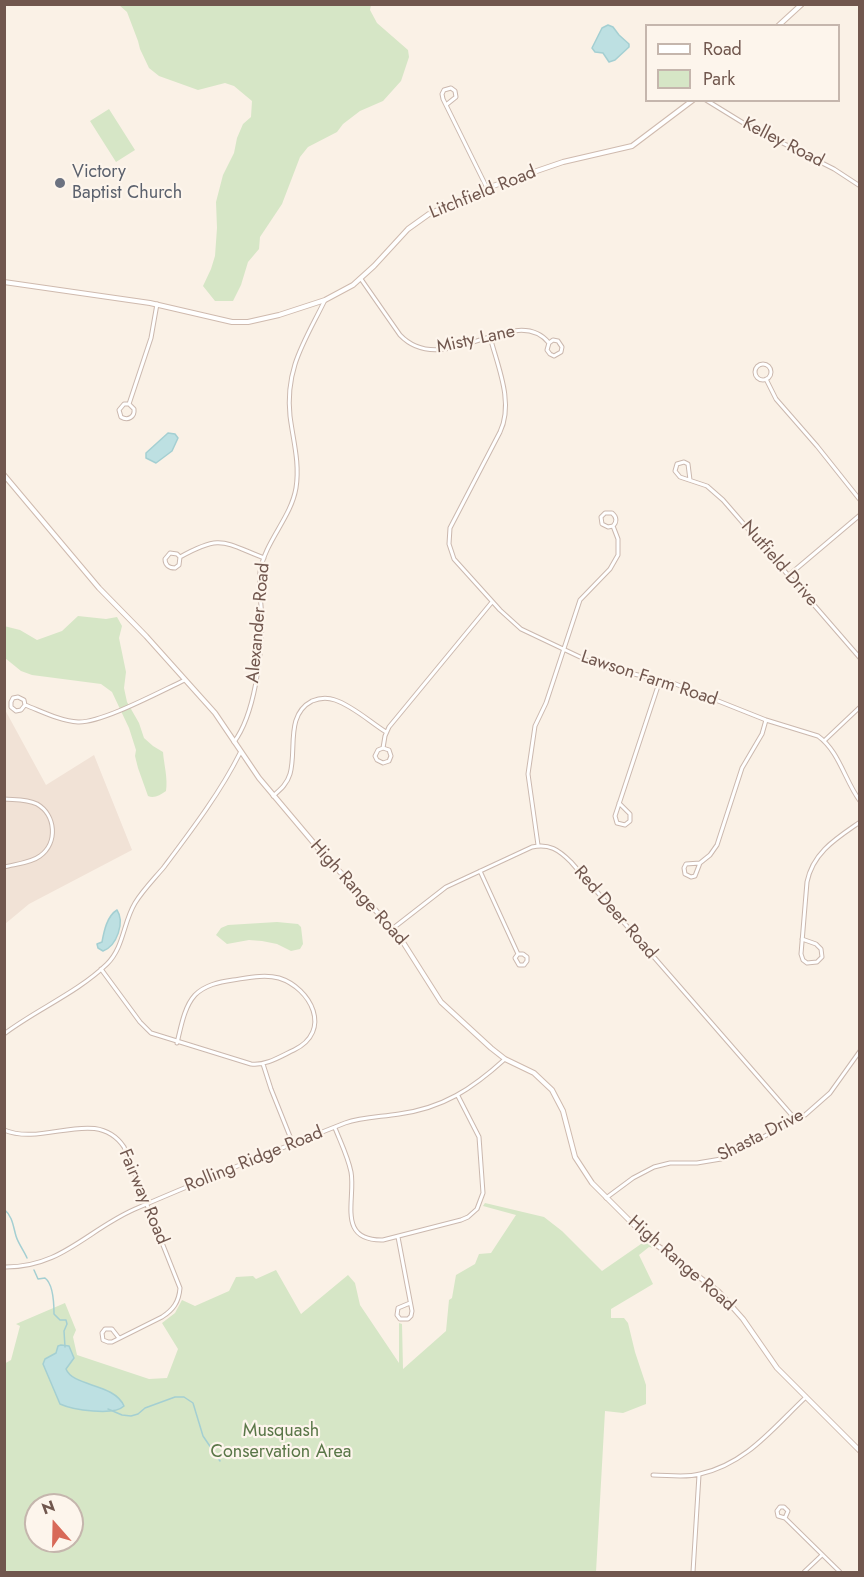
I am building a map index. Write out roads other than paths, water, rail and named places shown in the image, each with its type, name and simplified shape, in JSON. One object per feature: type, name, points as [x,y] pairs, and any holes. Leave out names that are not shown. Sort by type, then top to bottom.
[{"type":"street","points":[[780,24],[802,4]]},
{"type":"street","points":[[446,105],[456,97],[455,91],[451,88],[444,90],[442,94],[446,105],[487,188]]},
{"type":"street","name":"Litchfield Road","points":[[4,282],[157,304],[216,319],[240,322],[263,319],[325,300],[361,279],[416,223],[436,210],[487,188],[563,162],[632,146],[690,102]]},
{"type":"street","name":"Kelley Road","points":[[709,102],[745,124],[834,169],[860,186]]},
{"type":"street","name":"Misty Lane","points":[[361,279],[400,335],[412,345],[426,350],[444,350],[490,337],[527,330],[537,333],[549,343]]},
{"type":"street","name":"Alexander Road","points":[[234,742],[243,728],[254,689],[262,624],[260,574],[264,558],[296,489],[296,449],[290,406],[293,367],[325,300]]},
{"type":"street","points":[[129,404],[151,338],[157,304]]},
{"type":"street","name":"Lawson Farm Road","points":[[490,337],[506,401],[505,417],[500,432],[452,525],[448,540],[454,559],[492,602],[521,629],[563,650],[599,666],[660,680],[695,691],[766,720],[810,733],[824,741]]},
{"type":"street","name":"Misty Lane","points":[[556,340],[560,343],[562,350],[559,354],[554,356],[548,352],[549,343],[556,340]]},
{"type":"street","points":[[759,364],[765,364],[770,369],[770,374],[766,379],[756,376],[755,371],[759,364]]},
{"type":"street","points":[[766,379],[776,399],[860,500]]},
{"type":"street","points":[[129,404],[133,406],[134,414],[131,418],[126,419],[121,417],[119,410],[122,405],[129,404]]},
{"type":"street","name":"Nutfield Drive","points":[[690,480],[688,464],[684,462],[677,464],[676,474],[690,480],[704,484],[714,491],[859,658]]},
{"type":"street","name":"High Range Road","points":[[4,475],[99,588],[141,630],[214,713],[240,753],[273,796],[405,945],[441,1002],[484,1043],[505,1059],[528,1069],[552,1089],[563,1111],[578,1164],[592,1184],[652,1242],[719,1292],[743,1319],[777,1368],[860,1451]]},
{"type":"street","points":[[610,512],[616,517],[613,526],[608,527],[602,524],[601,517],[605,513],[610,512]]},
{"type":"street","points":[[789,575],[860,514]]},
{"type":"street","points":[[392,929],[446,887],[538,845],[528,770],[536,721],[546,704],[580,600],[610,569],[618,555],[618,539],[613,526]]},
{"type":"street","points":[[180,557],[202,544],[217,542],[264,558]]},
{"type":"street","points":[[170,554],[177,554],[180,557],[180,562],[175,568],[166,564],[165,559],[170,554]]},
{"type":"street","points":[[383,748],[386,732],[492,602]]},
{"type":"street","points":[[25,705],[78,722],[94,720],[185,680]]},
{"type":"street","points":[[619,803],[630,814],[630,821],[625,825],[618,824],[615,820],[619,803],[660,680]]},
{"type":"street","points":[[18,697],[23,699],[25,705],[21,710],[16,711],[10,704],[14,698],[18,697]]},
{"type":"street","points":[[273,796],[284,787],[288,779],[294,724],[299,712],[311,702],[322,699],[338,701],[386,732]]},
{"type":"street","points":[[860,707],[824,741],[860,801]]},
{"type":"street","points":[[700,863],[687,863],[684,873],[689,877],[695,876],[700,863],[716,847],[742,768],[762,734],[766,720]]},
{"type":"street","points":[[383,748],[389,750],[391,756],[389,761],[383,763],[375,756],[377,751],[383,748]]},
{"type":"street","points":[[4,1034],[101,969],[118,949],[136,901],[214,796],[240,753]]},
{"type":"street","points":[[4,799],[26,800],[37,804],[48,815],[53,830],[49,846],[42,855],[31,861],[4,867]]},
{"type":"street","points":[[802,939],[820,947],[822,956],[817,963],[809,964],[802,959],[802,939],[807,882],[813,863],[825,847],[860,822]]},
{"type":"street","name":"Red Deer Road","points":[[538,845],[556,849],[571,862],[796,1120]]},
{"type":"street","points":[[480,872],[518,954]]},
{"type":"street","points":[[101,969],[148,1031],[158,1037],[177,1043],[251,1064],[263,1064],[303,1045],[315,1025],[312,1007],[306,996],[291,984],[277,977],[265,976],[221,982],[195,995],[188,1007],[177,1043]]},
{"type":"street","name":"Shasta Drive","points":[[606,1198],[633,1178],[654,1167],[670,1163],[697,1163],[721,1159],[796,1120],[812,1110],[830,1093],[860,1051]]},
{"type":"street","name":"Rolling Ridge Road","points":[[4,1267],[24,1267],[54,1258],[117,1218],[147,1204],[352,1121],[415,1112],[438,1105],[458,1096],[505,1059]]},
{"type":"street","points":[[263,1064],[293,1144]]},
{"type":"street","points":[[335,1128],[351,1172],[352,1224],[360,1233],[371,1239],[383,1240],[398,1237],[461,1220],[475,1212],[480,1205],[483,1193],[481,1145],[478,1134],[458,1096]]},
{"type":"street","name":"Fairway Road","points":[[4,1130],[32,1136],[87,1127],[107,1131],[123,1147],[178,1280],[179,1296],[174,1307],[165,1315],[119,1338],[108,1342],[103,1340],[102,1333],[108,1328],[112,1329],[119,1338]]},
{"type":"street","points":[[398,1237],[411,1304],[411,1316],[405,1320],[400,1319],[397,1313],[398,1308],[411,1304]]},
{"type":"street","points":[[653,1475],[699,1475],[724,1466],[748,1452],[806,1397]]},
{"type":"street","points":[[693,1572],[699,1475]]},
{"type":"street","points":[[784,1518],[840,1572]]},
{"type":"street","points":[[804,1572],[822,1555]]},
{"type":"water","points":[[608,25],[613,27],[629,44],[629,47],[615,60],[609,62],[603,53],[595,52],[592,48],[602,28]]},
{"type":"water","points":[[168,433],[175,434],[178,438],[172,451],[156,463],[146,458],[146,453]]},
{"type":"water","points":[[117,910],[120,927],[116,939],[103,951],[98,948],[97,944],[102,942],[108,920]]},
{"type":"water","points":[[58,1346],[69,1346],[74,1358],[66,1369],[70,1375],[112,1393],[124,1406],[112,1411],[103,1411],[83,1410],[60,1404],[43,1364],[45,1359],[56,1353]]},
{"type":"waterway","points":[[4,1209],[11,1218],[17,1239],[27,1258]]},
{"type":"waterway","points":[[34,1270],[38,1279],[45,1278],[50,1285],[54,1314],[60,1320],[66,1320],[65,1347]]},
{"type":"waterway","points":[[108,1409],[131,1416],[175,1397],[184,1397],[193,1403],[203,1436],[220,1461]]},
{"type":"place","name":"Victory Baptist Church","points":[[60,183]]},
{"type":"park label","name":"Musquash Conservation Area","points":[[281,1442]]}]
